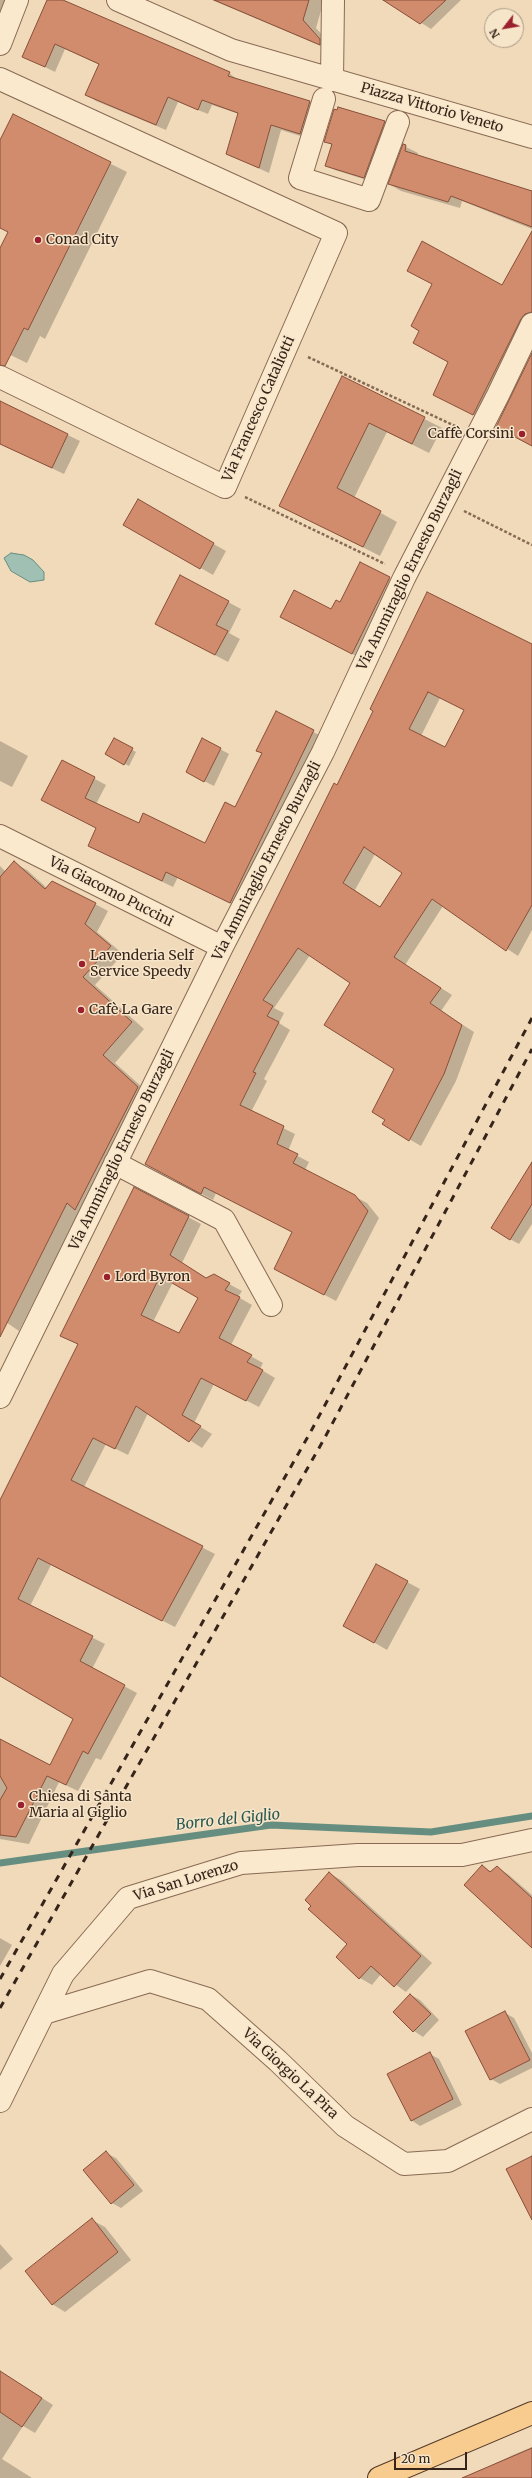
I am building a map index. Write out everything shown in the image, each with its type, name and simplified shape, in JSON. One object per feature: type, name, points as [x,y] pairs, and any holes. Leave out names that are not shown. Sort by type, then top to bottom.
[{"type":"main road","points":[[379,2478],[532,2413]]},
{"type":"street","points":[[0,44],[17,0]]},
{"type":"street","name":"Piazza Vittorio Veneto","points":[[118,0],[231,50],[328,90],[532,137]]},
{"type":"street","points":[[334,0],[328,90],[300,178],[369,200],[398,122]]},
{"type":"street","name":"Via Francesco Cataliotti","points":[[0,79],[336,233],[224,487],[0,377]]},
{"type":"street","name":"Via Ammiraglio Ernesto Burzagli","points":[[0,1397],[222,948],[323,752],[404,578],[532,324]]},
{"type":"street","name":"Via Giacomo Puccini","points":[[0,836],[222,948]]},
{"type":"street","points":[[115,1163],[224,1220],[271,1305]]},
{"type":"street","name":"Via San Lorenzo","points":[[0,2101],[63,1974],[128,1898],[241,1863],[358,1855],[462,1855],[532,1840]]},
{"type":"street","name":"Via Giorgio La Pira","points":[[44,2013],[150,1980],[208,1998],[278,2061],[345,2126],[404,2164],[448,2161],[532,2119]]},
{"type":"path","points":[[287,347],[476,436]]},
{"type":"path","points":[[224,487],[389,566]]},
{"type":"path","points":[[443,501],[532,545]]},
{"type":"shaded area","points":[[11,553],[24,555],[33,560],[44,572],[44,580],[30,582],[11,571],[4,558]]},
{"type":"building","points":[[47,0],[63,0],[230,72],[228,76],[310,101],[300,134],[271,125],[259,168],[226,154],[238,113],[202,100],[198,110],[168,97],[156,125],[85,95],[99,64],[55,44],[45,67],[22,57]]},
{"type":"building","points":[[214,0],[309,0],[303,20],[320,39],[320,45]]},
{"type":"building","points":[[383,0],[446,0],[420,24]]},
{"type":"building","points":[[338,107],[385,121],[364,178],[325,166],[332,144],[324,142],[334,109],[337,110]]},
{"type":"building","name":"Conad City","points":[[13,114],[111,162],[28,330],[24,328],[5,366],[0,365],[0,248],[8,232],[0,228],[0,140]]},
{"type":"building","points":[[403,144],[406,145],[405,151],[532,191],[532,227],[451,196],[448,202],[388,184]]},
{"type":"building","points":[[532,231],[532,312],[525,314],[521,319],[473,415],[433,395],[448,362],[413,343],[419,331],[411,326],[432,284],[407,271],[422,241],[502,285]]},
{"type":"building","points":[[532,353],[532,446],[496,427]]},
{"type":"building","points":[[342,376],[425,417],[412,444],[369,423],[337,488],[381,511],[363,547],[279,506]]},
{"type":"building","points":[[0,401],[68,434],[52,468],[0,444]]},
{"type":"building","points":[[138,499],[214,543],[200,569],[123,525]]},
{"type":"building","points":[[360,562],[390,577],[352,654],[280,617],[294,590],[331,609],[336,600],[340,602]]},
{"type":"building","points":[[180,575],[229,601],[216,625],[228,631],[215,655],[155,624]]},
{"type":"building","points":[[427,592],[532,644],[532,905],[506,951],[432,899],[394,957],[441,988],[430,1003],[462,1025],[444,1074],[409,1141],[382,1124],[385,1120],[372,1112],[394,1069],[324,1025],[350,983],[298,948],[263,1000],[273,1006],[267,1016],[279,1022],[253,1072],[256,1073],[240,1105],[284,1126],[277,1144],[298,1154],[293,1163],[355,1195],[368,1211],[324,1295],[274,1269],[292,1232],[204,1187],[201,1194],[145,1164],[334,783],[337,785],[373,711],[370,709]],"holes":[[[428,692],[464,710],[445,747],[409,729]],[[364,847],[402,873],[380,907],[343,883]]]},
{"type":"building","points":[[276,711],[314,730],[230,903],[166,872],[162,881],[88,846],[96,828],[41,800],[62,760],[95,777],[85,798],[139,823],[143,813],[205,843],[225,802],[235,807],[262,753],[256,751]]},
{"type":"building","points":[[114,738],[133,748],[124,765],[105,754]]},
{"type":"building","points":[[202,738],[221,748],[204,782],[186,772]]},
{"type":"building","points":[[14,861],[45,889],[52,881],[96,903],[85,924],[111,946],[83,977],[132,1022],[103,1055],[138,1087],[75,1210],[67,1203],[0,1337],[0,877]]},
{"type":"building","points":[[532,1162],[532,1204],[510,1240],[491,1228]]},
{"type":"building","points":[[134,1187],[189,1216],[170,1255],[206,1278],[214,1274],[230,1283],[225,1290],[240,1297],[219,1338],[252,1355],[247,1362],[263,1370],[246,1401],[201,1378],[182,1415],[201,1426],[189,1442],[136,1406],[115,1449],[93,1438],[71,1480],[203,1546],[162,1621],[38,1558],[18,1599],[93,1636],[80,1661],[125,1685],[88,1754],[83,1751],[66,1785],[47,1776],[16,1837],[0,1835],[0,1800],[7,1788],[0,1776],[0,1739],[50,1765],[73,1719],[0,1676],[0,1500],[78,1344],[60,1336]],"holes":[[[160,1276],[198,1298],[179,1333],[141,1315]]]},
{"type":"building","points":[[376,1564],[408,1581],[374,1643],[343,1626]]},
{"type":"building","points":[[482,1865],[490,1872],[497,1866],[532,1898],[532,1948],[464,1885]]},
{"type":"building","points":[[329,1872],[421,1956],[394,1987],[371,1966],[359,1979],[336,1957],[347,1944],[308,1909],[311,1906],[305,1900]]},
{"type":"building","points":[[410,1994],[431,2014],[413,2032],[393,2012]]},
{"type":"building","points":[[505,2011],[530,2060],[490,2080],[465,2031]]},
{"type":"building","points":[[430,2052],[453,2099],[411,2121],[387,2074]]},
{"type":"building","points":[[106,2151],[134,2185],[111,2204],[83,2170]]},
{"type":"building","points":[[532,2156],[532,2220],[506,2169]]},
{"type":"building","points":[[92,2218],[118,2252],[52,2305],[25,2271]]},
{"type":"building","points":[[0,2371],[42,2398],[22,2427],[0,2412]]},
{"type":"building","points":[[532,2448],[532,2478],[462,2478]]},
{"type":"waterway","name":"Borro del Giglio","points":[[0,1863],[271,1825],[431,1832],[532,1816]]},
{"type":"railway","points":[[0,1979],[310,1433],[532,1018]]},
{"type":"railway","points":[[0,2008],[323,1441],[532,1049]]},
{"type":"place","name":"Conad City","points":[[38,240]]},
{"type":"place","name":"Caffè Corsini","points":[[522,434]]},
{"type":"place","name":"Lavenderia Self Service Speedy","points":[[82,964]]},
{"type":"place","name":"Cafè La Gare","points":[[81,1010]]},
{"type":"place","name":"Lord Byron","points":[[107,1277]]},
{"type":"place","name":"Chiesa di Santa Maria al Giglio","points":[[21,1805]]}]
